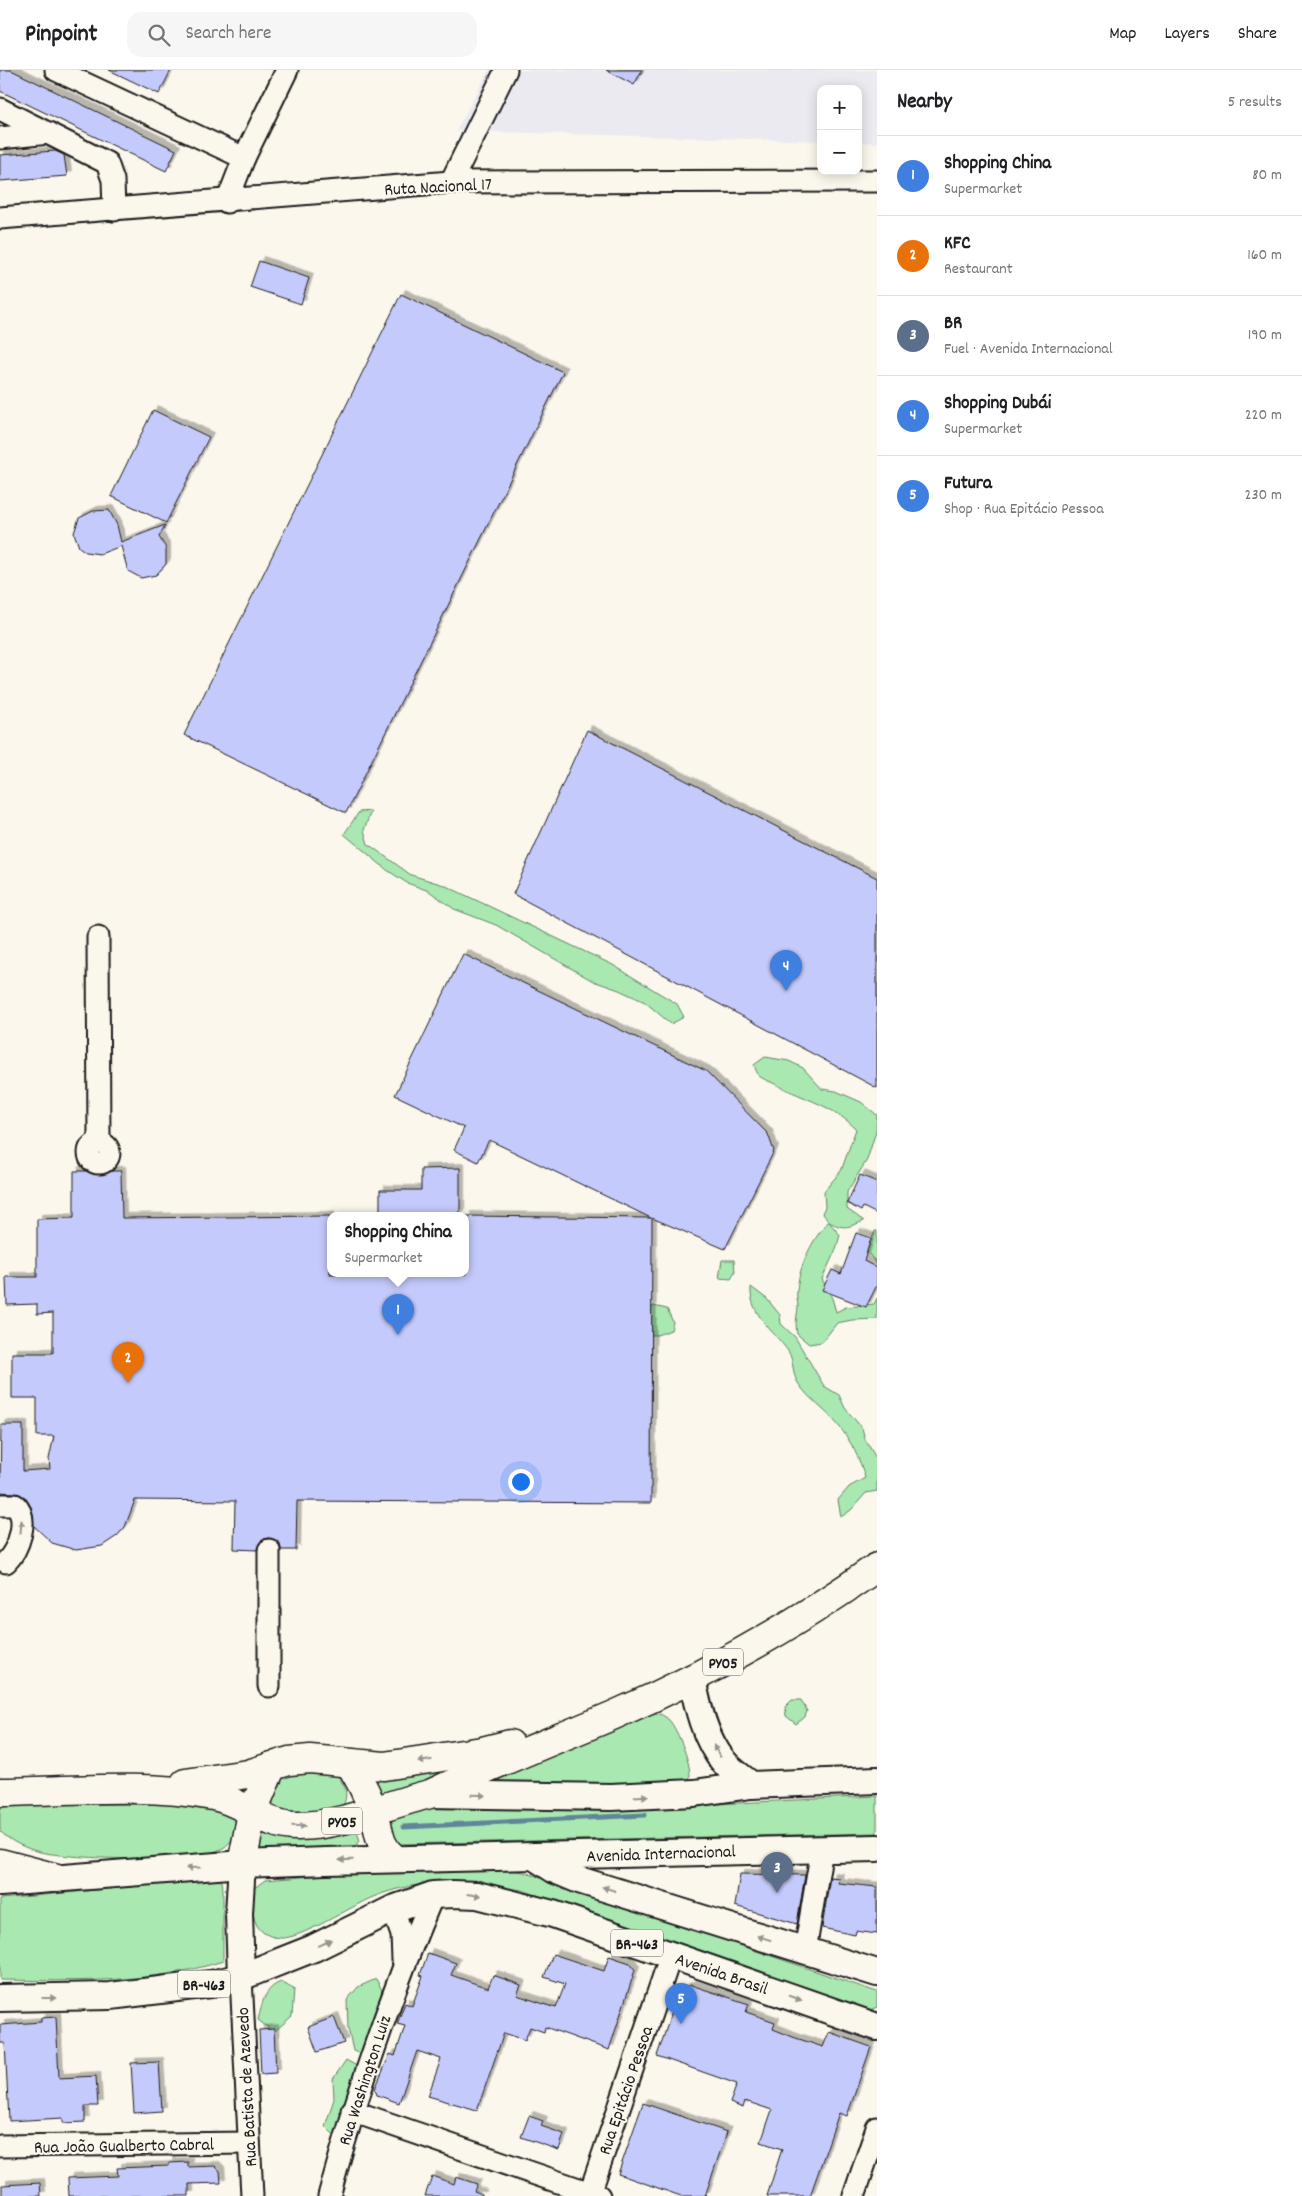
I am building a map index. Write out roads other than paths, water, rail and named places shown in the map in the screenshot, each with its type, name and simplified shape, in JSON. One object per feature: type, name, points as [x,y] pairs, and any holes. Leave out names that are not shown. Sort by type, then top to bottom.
[{"type":"highway","name":"PY05","points":[[252,1813],[273,1822],[295,1826],[322,1826],[400,1801],[430,1794],[616,1714],[692,1678],[784,1628],[877,1567]]},
{"type":"highway","name":"PY05","points":[[272,1766],[310,1759],[384,1766],[412,1764],[482,1751],[530,1738],[559,1738]]},
{"type":"highway","points":[[350,1764],[373,1811],[380,1843],[386,1852],[394,1858]]},
{"type":"highway","points":[[152,1790],[248,1774],[272,1766]]},
{"type":"highway","points":[[242,1864],[252,1813],[272,1766]]},
{"type":"highway","points":[[0,1792],[152,1790],[214,1796],[252,1813]]},
{"type":"highway","points":[[0,1850],[26,1871]]},
{"type":"highway","points":[[0,1863],[57,1878]]},
{"type":"main road","points":[[692,1678],[698,1706],[710,1739],[724,1762],[751,1785]]},
{"type":"main road","points":[[430,1794],[612,1797],[694,1793],[751,1785],[877,1780]]},
{"type":"main road","name":"Avenida Internacional","points":[[0,1883],[242,1864],[394,1858],[535,1858],[587,1854],[877,1848]]},
{"type":"main road","name":"BR-463","points":[[535,1858],[555,1870],[579,1880],[877,1973]]},
{"type":"main road","points":[[242,1864],[240,1930],[242,1977]]},
{"type":"main road","name":"Avenida Brasil","points":[[393,1909],[433,1896],[453,1894],[477,1895],[509,1902],[553,1914],[877,2027]]},
{"type":"main road","name":"BR-463","points":[[0,1998],[110,1996],[211,1984],[242,1977],[296,1956],[393,1909]]},
{"type":"main road","points":[[240,1930],[258,1949],[279,1955],[296,1956]]},
{"type":"street","points":[[56,70],[244,158]]},
{"type":"street","points":[[227,202],[244,158],[287,70]]},
{"type":"street","points":[[450,182],[506,70]]},
{"type":"street","points":[[0,109],[107,163],[113,180],[114,210]]},
{"type":"street","points":[[0,138],[49,133]]},
{"type":"street","name":"Ruta Nacional 17","points":[[0,218],[227,202],[450,182],[877,181]]},
{"type":"street","points":[[98,938],[99,1159]]},
{"type":"street","points":[[0,1505],[15,1505],[21,1514],[19,1541],[15,1553],[6,1562]]},
{"type":"street","points":[[269,1550],[269,1686]]},
{"type":"street","points":[[848,1587],[877,1557]]},
{"type":"street","points":[[805,1951],[822,1849]]},
{"type":"street","name":"Rua Washington Luiz","points":[[329,2196],[352,2111],[403,1966],[433,1896]]},
{"type":"street","name":"Rua Washington Luiz","points":[[393,1909],[402,1935],[403,1966]]},
{"type":"street","name":"Rua Epitácio Pessoa","points":[[593,2195],[671,1955]]},
{"type":"street","name":"Rua Batista de Azevedo","points":[[242,1977],[252,2196]]},
{"type":"street","points":[[352,2111],[593,2195]]},
{"type":"street","points":[[854,2196],[877,2128]]},
{"type":"street","name":"Rua João Gualberto Cabral","points":[[0,2146],[249,2143]]},
{"type":"waterway","points":[[403,1827],[645,1815]]},
{"type":"place","name":"Shopping Dubái","points":[[786,991]]},
{"type":"place","name":"Shopping China","points":[[398,1335]]},
{"type":"place","name":"KFC","points":[[128,1383]]},
{"type":"place","name":"BR","points":[[777,1893]]},
{"type":"place","name":"Futura","points":[[681,2024]]}]
